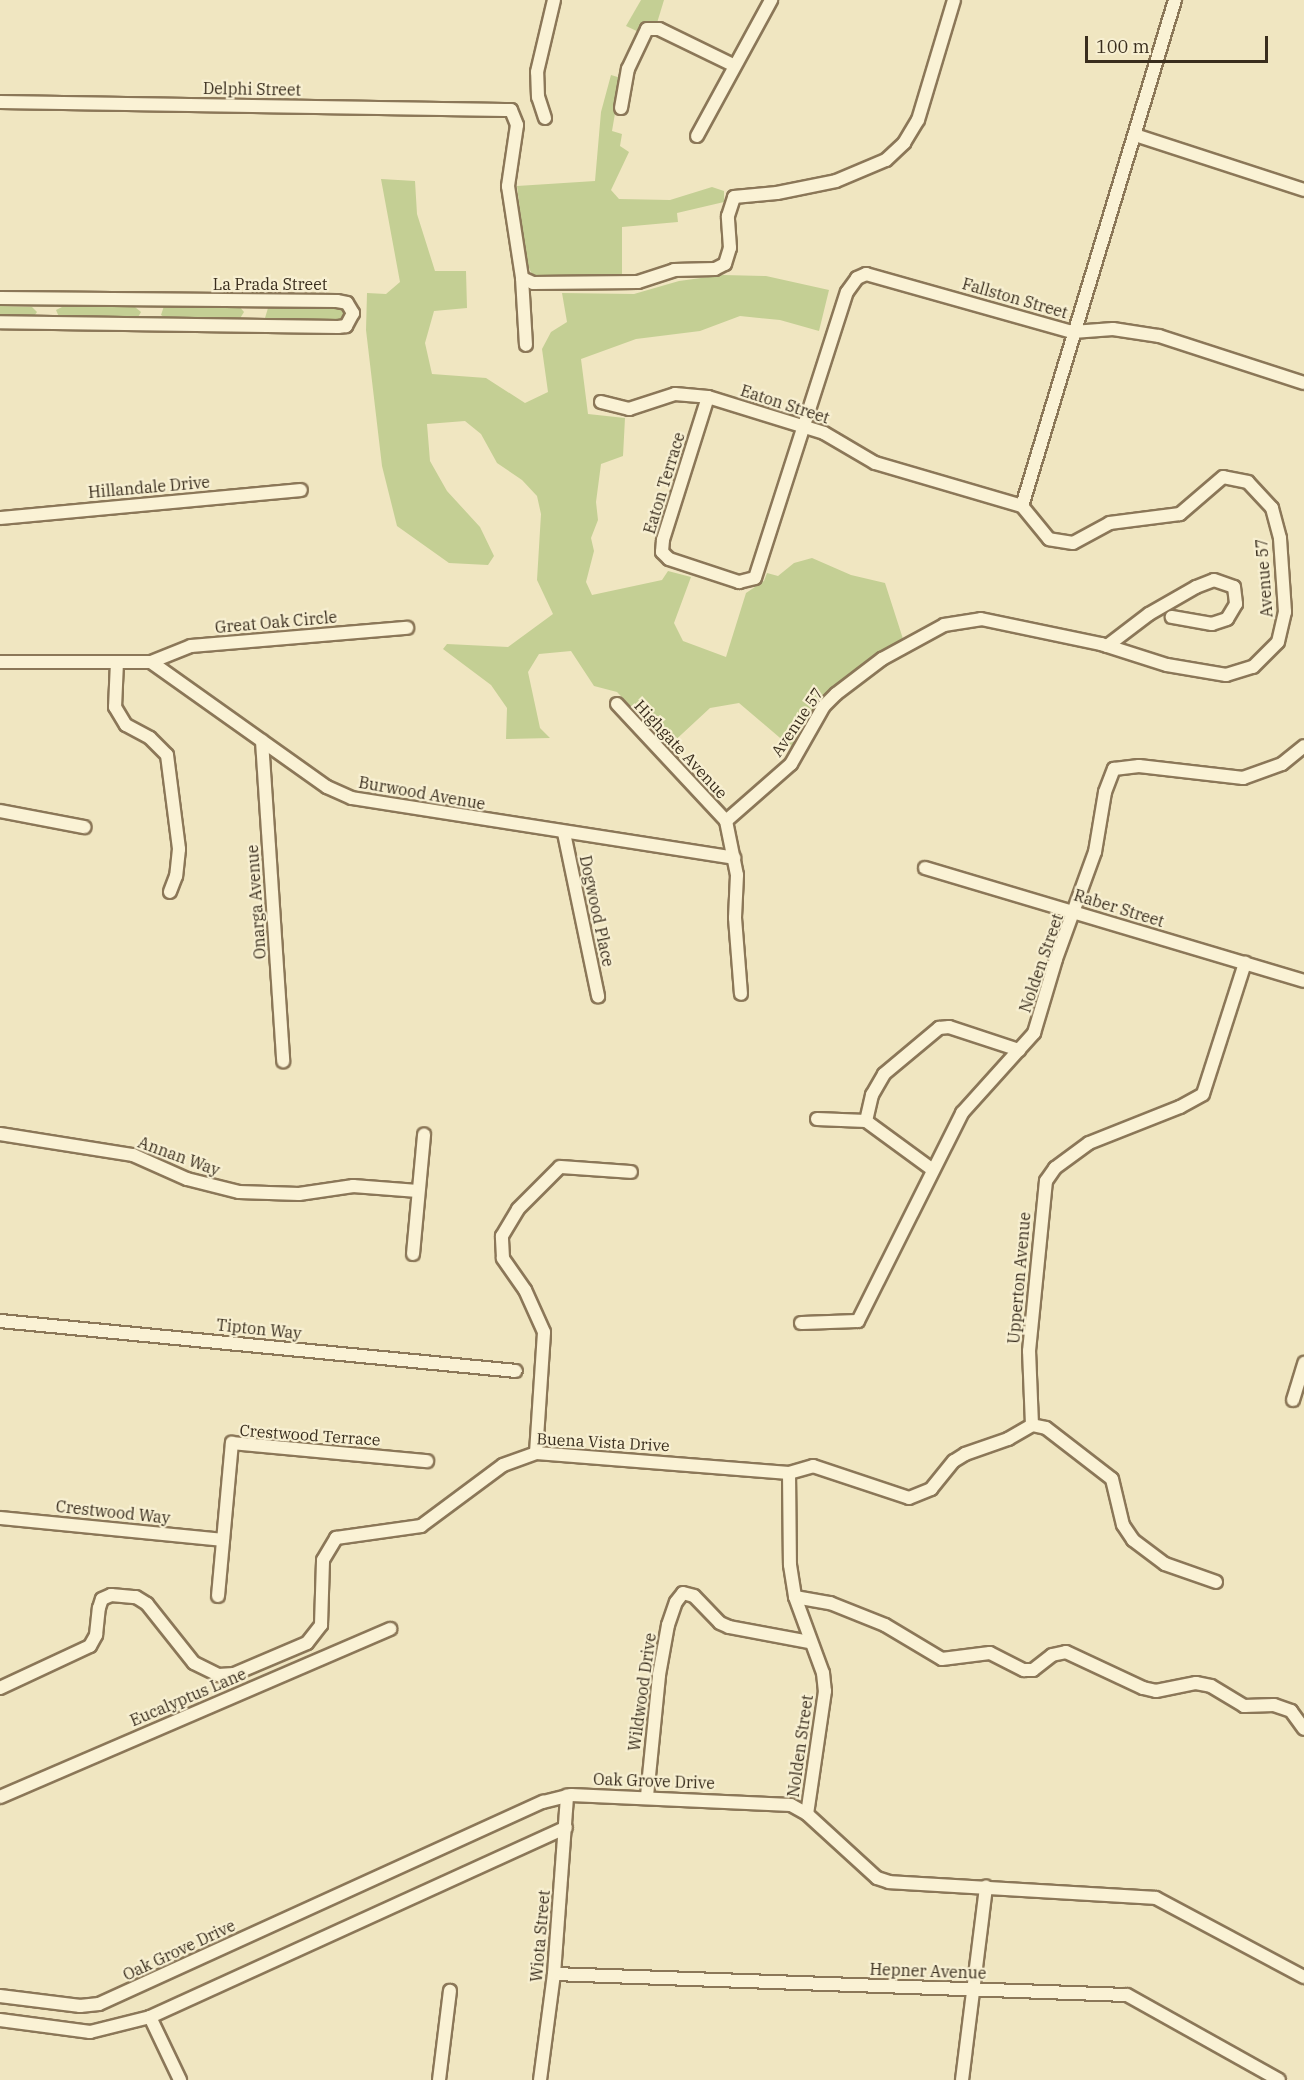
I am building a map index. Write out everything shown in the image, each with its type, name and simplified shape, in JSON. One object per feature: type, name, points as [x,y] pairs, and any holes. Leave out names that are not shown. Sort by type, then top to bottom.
[{"type":"street","points":[[544,118],[537,72],[554,0]]},
{"type":"street","points":[[697,136],[733,65],[771,0]]},
{"type":"street","points":[[526,345],[522,278],[533,283],[638,282],[674,270],[715,269],[725,264],[730,248],[728,216],[734,197],[794,191],[836,181],[886,160],[904,142],[918,120],[954,0]]},
{"type":"street","points":[[1022,507],[1175,0]]},
{"type":"street","points":[[621,108],[628,69],[647,29],[659,29],[733,65]]},
{"type":"street","name":"Delphi Street","points":[[0,102],[504,108],[516,116],[508,186],[522,278]]},
{"type":"street","points":[[1135,135],[1304,190]]},
{"type":"street","name":"Fallston Street","points":[[804,426],[847,292],[857,278],[873,274],[1073,332],[1113,329],[1159,336],[1304,383]]},
{"type":"street","name":"La Prada Street","points":[[0,298],[336,301],[347,303],[353,313],[346,326],[338,327],[0,322]]},
{"type":"street","points":[[45,299],[46,322]]},
{"type":"street","points":[[148,323],[149,300]]},
{"type":"street","points":[[253,302],[253,324]]},
{"type":"street","name":"Eaton Street","points":[[601,402],[629,409],[675,393],[708,397],[804,426],[838,439],[875,463],[1022,507]]},
{"type":"street","name":"Eaton Terrace","points":[[708,397],[663,540],[662,552],[669,559],[739,582],[755,578],[804,426]]},
{"type":"street","name":"Avenue 57","points":[[726,820],[791,764],[824,706],[836,694],[882,659],[945,625],[981,619],[1107,646],[1167,665],[1226,675],[1253,667],[1278,642],[1283,627],[1280,538],[1272,508],[1248,482],[1223,477],[1180,514],[1128,518],[1094,531],[1082,541],[1061,543],[1049,539],[1022,507]]},
{"type":"street","name":"Hillandale Drive","points":[[0,518],[301,490]]},
{"type":"street","points":[[1107,646],[1136,622],[1196,587],[1214,580],[1234,587],[1236,604],[1227,619],[1212,624],[1172,617]]},
{"type":"street","name":"Great Oak Circle","points":[[151,662],[191,646],[407,628]]},
{"type":"street","points":[[0,662],[151,662]]},
{"type":"street","points":[[117,662],[116,707],[126,725],[150,738],[167,754],[179,849],[176,876],[170,892]]},
{"type":"street","name":"Burwood Avenue","points":[[151,662],[327,787],[352,798],[734,858]]},
{"type":"street","name":"Highgate Avenue","points":[[617,704],[726,820],[734,858],[741,994]]},
{"type":"street","name":"Onarga Avenue","points":[[262,741],[283,1060]]},
{"type":"street","name":"Nolden Street","points":[[801,1323],[858,1321],[962,1113],[1034,1033],[1056,958],[1076,912],[1095,852],[1109,777],[1114,770],[1139,766],[1243,778],[1282,764],[1304,746]]},
{"type":"street","points":[[0,811],[84,827]]},
{"type":"street","name":"Dogwood Place","points":[[564,833],[598,996]]},
{"type":"street","name":"Raber Street","points":[[925,868],[1304,981]]},
{"type":"street","name":"Upperton Avenue","points":[[1032,1425],[1029,1351],[1046,1181],[1055,1168],[1089,1143],[1194,1101],[1203,1094],[1245,963]]},
{"type":"street","points":[[866,1121],[872,1095],[884,1074],[927,1036],[949,1027],[1019,1050]]},
{"type":"street","points":[[817,1119],[866,1121],[933,1170]]},
{"type":"street","name":"Annan Way","points":[[0,1134],[133,1155],[187,1179],[239,1192],[299,1194],[353,1186],[418,1191]]},
{"type":"street","points":[[413,1254],[424,1135]]},
{"type":"street","points":[[536,1453],[544,1332],[531,1300],[503,1258],[501,1236],[518,1209],[560,1167],[631,1172]]},
{"type":"street","name":"Tipton Way","points":[[0,1321],[516,1371]]},
{"type":"street","points":[[1293,1400],[1304,1363]]},
{"type":"street","points":[[789,1473],[813,1466],[909,1498],[931,1489],[960,1457],[1008,1439],[1032,1425],[1046,1428],[1112,1479],[1124,1525],[1133,1540],[1165,1564],[1216,1582]]},
{"type":"street","name":"Crestwood Terrace","points":[[218,1596],[232,1443],[427,1461]]},
{"type":"street","name":"Buena Vista Drive","points":[[307,1643],[321,1625],[323,1560],[336,1538],[420,1526],[503,1465],[536,1453],[789,1473]]},
{"type":"street","name":"Nolden Street","points":[[789,1473],[790,1565],[795,1597],[809,1642],[823,1673],[825,1690],[807,1814]]},
{"type":"street","name":"Crestwood Way","points":[[0,1518],[223,1540]]},
{"type":"street","name":"Wildwood Drive","points":[[647,1796],[658,1675],[668,1625],[676,1602],[683,1593],[694,1596],[720,1623],[729,1627],[809,1642]]},
{"type":"street","points":[[0,1688],[90,1646],[96,1635],[102,1599],[111,1595],[136,1597],[147,1604],[194,1663],[219,1675],[234,1674],[307,1643],[315,1659]]},
{"type":"street","points":[[795,1597],[830,1603],[885,1625],[942,1659],[990,1653],[1024,1670],[1033,1670],[1052,1654],[1066,1652],[1143,1688],[1156,1691],[1196,1683],[1211,1686],[1244,1706],[1274,1705],[1291,1712],[1304,1730]]},
{"type":"street","name":"Eucalyptus Lane","points":[[0,1797],[315,1659],[390,1629]]},
{"type":"street","name":"Oak Grove Drive","points":[[0,1996],[80,2006],[99,2004],[567,1795],[770,1801],[791,1805],[807,1814],[877,1878],[889,1882],[986,1886],[1156,1898],[1304,1977]]},
{"type":"street","name":"Wiota Street","points":[[540,2080],[554,1974],[567,1795]]},
{"type":"street","points":[[0,2020],[90,2032],[150,2017],[566,1827]]},
{"type":"street","points":[[962,2080],[986,1886]]},
{"type":"street","name":"Hepner Avenue","points":[[554,1974],[1127,1995],[1279,2080]]},
{"type":"street","points":[[439,2080],[450,1991]]},
{"type":"street","points":[[150,2017],[180,2080]]},
{"type":"green space","points":[[641,0],[664,0],[657,23],[641,33],[626,26]]},
{"type":"green space","points":[[611,75],[621,78],[612,131],[622,134],[620,146],[629,152],[611,190],[619,199],[670,200],[712,187],[724,191],[724,202],[677,213],[678,222],[622,227],[622,279],[533,277],[526,261],[517,186],[595,181],[601,112]]},
{"type":"green space","points":[[381,179],[415,181],[417,214],[435,271],[466,271],[467,308],[434,311],[425,343],[432,374],[486,378],[525,403],[548,392],[542,349],[551,332],[567,322],[562,293],[634,294],[679,281],[723,275],[766,276],[829,290],[819,331],[780,320],[740,316],[700,331],[636,339],[581,359],[588,414],[625,418],[623,456],[601,464],[596,502],[598,520],[591,538],[594,551],[586,582],[592,595],[662,580],[668,571],[691,577],[674,623],[683,641],[726,657],[746,593],[764,581],[767,573],[778,576],[794,563],[812,558],[851,575],[885,583],[904,642],[849,676],[793,749],[739,703],[710,708],[669,746],[617,692],[594,686],[571,651],[539,654],[528,672],[540,728],[550,738],[506,739],[507,708],[491,685],[443,649],[447,644],[508,647],[553,614],[537,580],[541,514],[537,496],[522,480],[497,463],[481,434],[465,421],[427,424],[430,461],[447,491],[480,527],[494,556],[488,565],[449,563],[397,526],[382,466],[366,330],[367,293],[386,294],[400,282]]},
{"type":"green space","points":[[0,306],[32,307],[37,312],[32,319],[0,319]]},
{"type":"green space","points":[[164,306],[239,306],[244,312],[239,320],[167,319],[161,315]]},
{"type":"green space","points":[[62,307],[135,307],[141,312],[137,319],[60,319],[56,310]]},
{"type":"green space","points":[[268,308],[343,308],[348,315],[343,321],[269,321],[265,318]]}]
